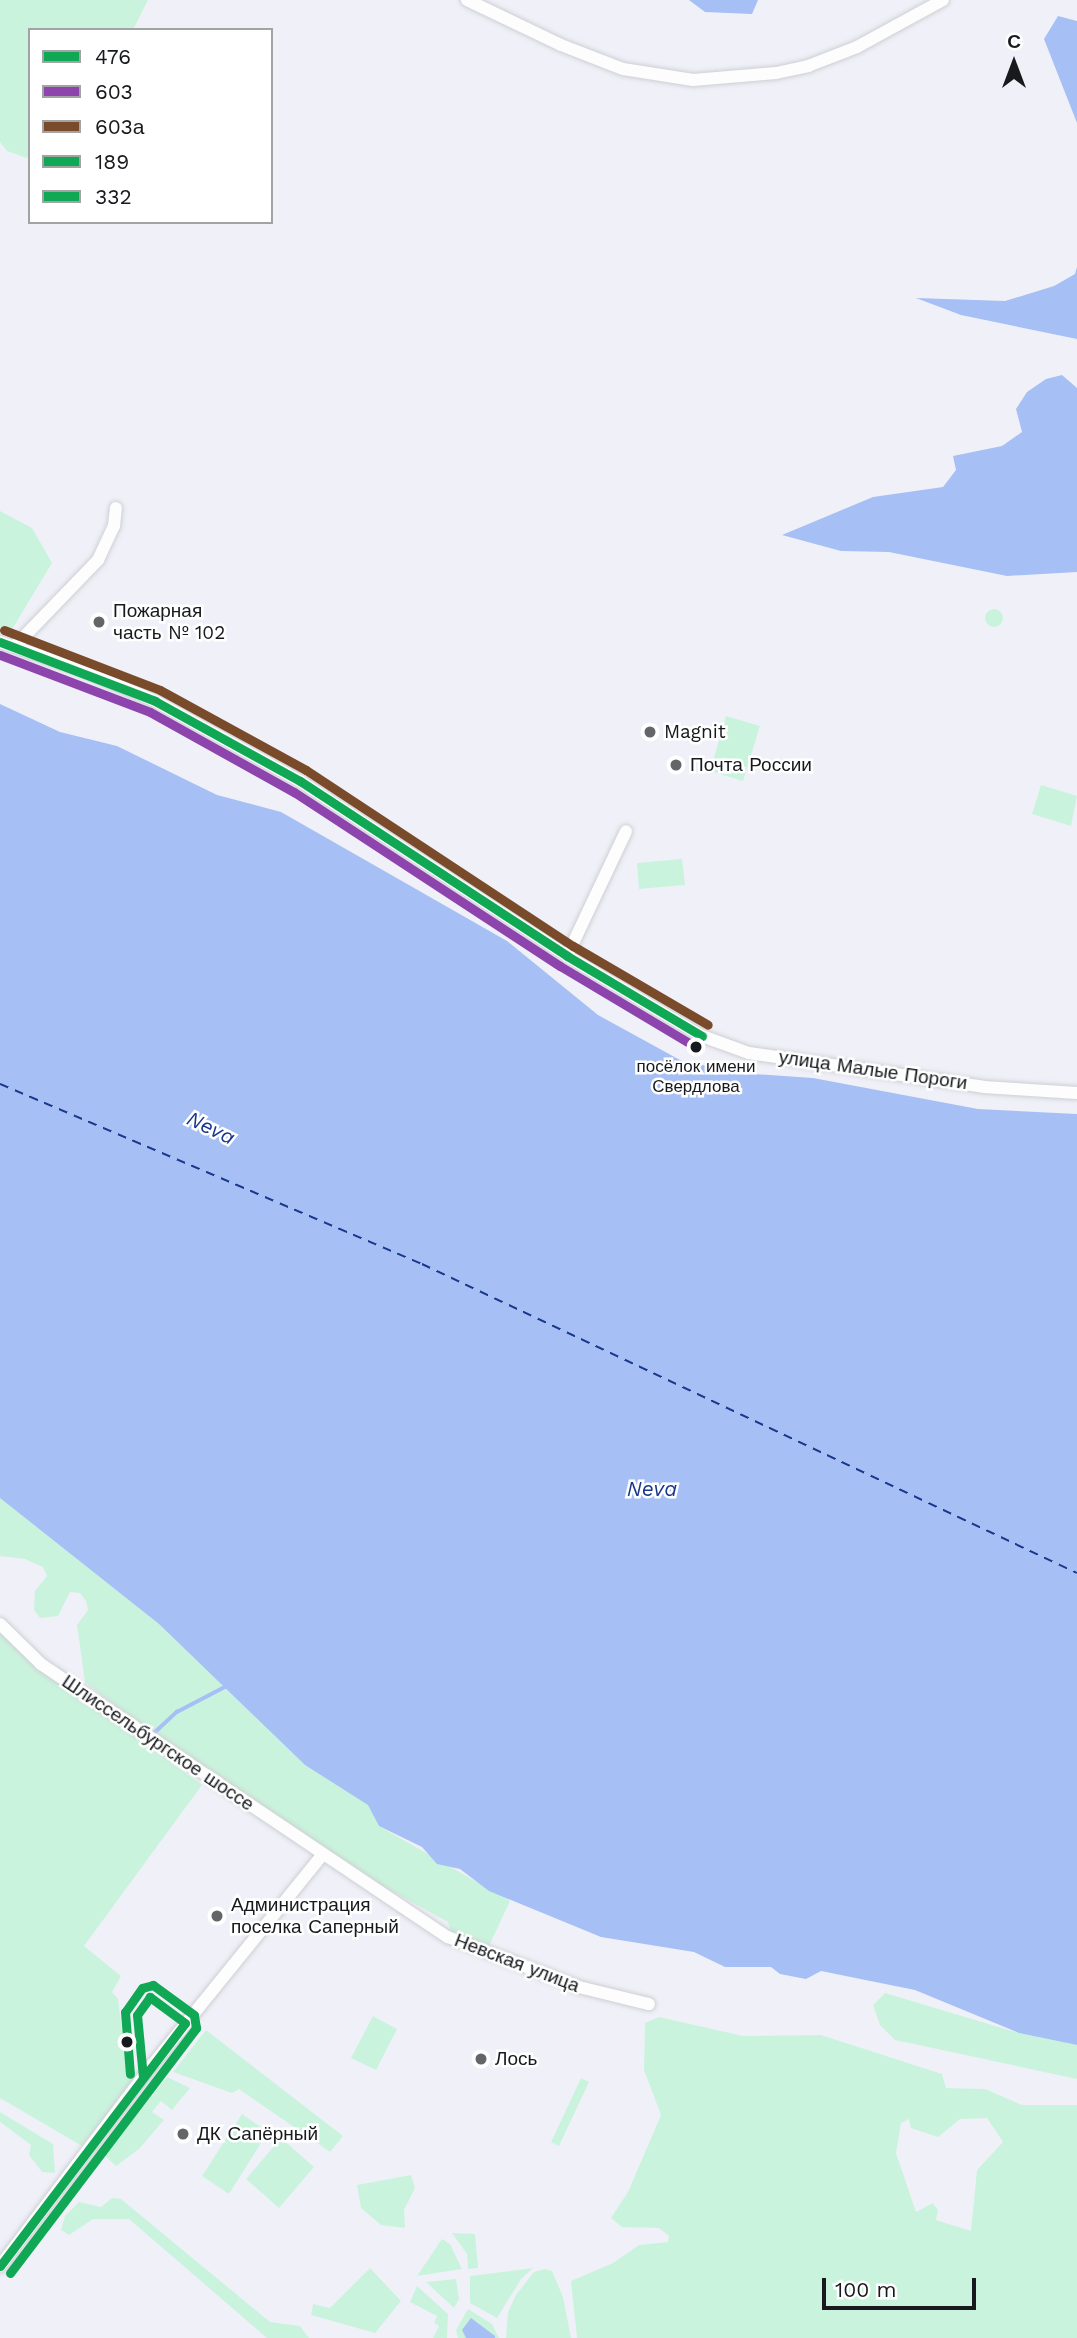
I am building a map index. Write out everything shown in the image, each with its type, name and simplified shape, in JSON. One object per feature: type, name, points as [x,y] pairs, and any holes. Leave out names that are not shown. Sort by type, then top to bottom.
[{"type":"street","points":[[467,0],[561,45],[623,69],[693,80],[759,76],[808,66],[870,41],[943,0]]},
{"type":"street","points":[[15,646],[98,560],[114,526],[116,508]]},
{"type":"street","name":"улица Малые Пороги","points":[[0,642],[155,701],[300,781],[567,956],[702,1036],[748,1053],[984,1087],[1077,1093]]},
{"type":"street","points":[[567,956],[626,831]]},
{"type":"street","name":"Шлиссельбургское шоссе","points":[[0,1624],[41,1664],[323,1854]]},
{"type":"street","points":[[0,2266],[148,2070],[323,1854]]},
{"type":"street","name":"Невская улица","points":[[323,1854],[459,1943],[579,1987],[649,2004]]},
{"type":"green space","points":[[0,0],[148,0],[134,28],[28,28],[28,158],[7,151],[0,142]]},
{"type":"green space","points":[[0,511],[32,528],[52,563],[11,631],[0,628]]},
{"type":"green space","points":[[994,609],[1000,612],[1003,618],[1000,624],[994,627],[988,624],[985,618],[988,612]]},
{"type":"green space","points":[[726,716],[760,726],[743,781],[710,771]]},
{"type":"green space","points":[[1041,785],[1077,796],[1071,826],[1032,814]]},
{"type":"green space","points":[[682,859],[685,885],[639,889],[637,863]]},
{"type":"green space","points":[[0,1498],[159,1624],[305,1765],[369,1805],[379,1826],[510,1901],[488,1948],[451,1932],[448,1922],[370,1879],[146,1729],[85,1682],[77,1625],[88,1610],[86,1601],[80,1593],[70,1592],[58,1616],[40,1618],[34,1610],[35,1591],[47,1576],[43,1567],[25,1559],[0,1556]]},
{"type":"green space","points":[[0,1630],[66,1686],[202,1785],[84,1946],[121,1976],[112,1992],[118,1999],[124,2048],[132,2055],[135,2080],[82,2146],[0,2098]]},
{"type":"green space","points":[[885,1993],[1019,2033],[1077,2045],[1077,2079],[895,2040],[880,2025],[873,2005]]},
{"type":"green space","points":[[373,2016],[397,2029],[376,2070],[351,2058]]},
{"type":"green space","points":[[659,2017],[743,2036],[821,2035],[942,2074],[946,2088],[985,2089],[1022,2105],[1077,2105],[1077,2338],[577,2338],[571,2281],[613,2263],[639,2245],[668,2242],[669,2236],[659,2228],[622,2227],[611,2218],[628,2192],[661,2115],[644,2070],[645,2023]],"holes":[[[987,2118],[1003,2142],[977,2170],[971,2231],[936,2220],[938,2210],[933,2203],[916,2212],[896,2153],[901,2123],[909,2119],[911,2128],[938,2137],[960,2119]]]},
{"type":"green space","points":[[206,2030],[343,2136],[330,2152],[239,2089],[232,2093],[173,2072]]},
{"type":"green space","points":[[167,2077],[190,2088],[172,2110],[161,2101],[152,2112],[164,2120],[139,2149],[116,2166],[104,2155]]},
{"type":"green space","points":[[581,2078],[589,2082],[559,2146],[551,2142]]},
{"type":"green space","points":[[0,2112],[53,2144],[55,2173],[42,2172],[29,2155],[31,2145],[0,2122]]},
{"type":"green space","points":[[242,2114],[268,2132],[229,2194],[202,2176]]},
{"type":"green space","points":[[281,2138],[314,2167],[279,2208],[246,2179]]},
{"type":"green space","points":[[411,2175],[415,2188],[404,2210],[405,2228],[381,2225],[361,2208],[357,2185]]},
{"type":"green space","points":[[112,2198],[121,2199],[270,2322],[300,2326],[309,2338],[267,2338],[129,2219],[93,2219],[69,2235],[61,2230],[65,2216],[79,2202],[101,2207]]},
{"type":"green space","points":[[452,2233],[475,2234],[478,2268],[468,2269],[467,2254]]},
{"type":"green space","points":[[442,2239],[450,2244],[462,2269],[417,2276]]},
{"type":"green space","points":[[370,2268],[401,2301],[375,2333],[311,2315],[313,2304],[330,2308]]},
{"type":"green space","points":[[533,2268],[521,2279],[497,2318],[470,2303],[470,2276]]},
{"type":"green space","points":[[545,2269],[552,2271],[563,2297],[571,2338],[506,2338],[508,2312],[516,2295],[534,2272]]},
{"type":"green space","points":[[456,2279],[459,2299],[454,2308],[426,2282]]},
{"type":"green space","points":[[417,2286],[448,2314],[447,2338],[433,2338],[439,2326],[434,2323],[437,2316],[410,2302]]},
{"type":"green space","points":[[468,2309],[492,2324],[499,2338],[458,2338],[456,2330]]},
{"type":"water","points":[[689,0],[758,0],[752,14],[705,12]]},
{"type":"water","points":[[1058,16],[1077,21],[1077,123],[1044,39]]},
{"type":"water","points":[[1077,267],[1077,339],[961,315],[916,298],[1005,301],[1054,286],[1075,274]]},
{"type":"water","points":[[1062,375],[1077,388],[1077,572],[1007,576],[889,552],[841,551],[782,535],[873,497],[943,487],[956,470],[953,456],[1002,446],[1022,432],[1016,409],[1027,392],[1046,379]]},
{"type":"water","name":"Neva","points":[[0,704],[60,732],[117,746],[217,795],[281,812],[507,941],[598,1015],[680,1060],[738,1073],[813,1078],[978,1109],[1077,1114],[1077,2045],[1019,2033],[915,1990],[821,1971],[806,1979],[780,1974],[771,1967],[725,1967],[694,1952],[601,1937],[489,1891],[460,1869],[437,1864],[422,1847],[379,1826],[368,1805],[305,1765],[159,1624],[0,1498]]},
{"type":"water","points":[[471,2318],[495,2338],[466,2338],[462,2330]]},
{"type":"waterway","points":[[152,1735],[177,1712],[225,1687]]},
{"type":"ferry route","points":[[0,1084],[422,1264],[1077,1573]]},
{"type":"transit line","name":"603а","points":[[4,630],[160,690],[306,770],[573,946],[708,1025]]},
{"type":"transit line","name":"476","points":[[0,642],[155,701],[300,781],[567,956],[702,1036]]},
{"type":"transit line","name":"603","points":[[0,655],[150,712],[294,792],[560,966],[696,1047]]},
{"type":"transit line","name":"332","points":[[10,2273],[196,2028],[194,2015],[153,1985],[142,1988],[125,2012],[130,2074]]},
{"type":"transit line","name":"189","points":[[0,2266],[185,2023],[150,1997],[137,2015],[143,2077]]},
{"type":"place","name":"Пожарная часть № 102","points":[[99,622]]},
{"type":"place","name":"Magnit","points":[[650,732]]},
{"type":"place","name":"Почта России","points":[[676,765]]},
{"type":"place","name":"посёлок имени Свердлова","points":[[696,1047]]},
{"type":"place","name":"Администрация поселка Саперный","points":[[217,1916]]},
{"type":"place","name":"Лось","points":[[481,2059]]},
{"type":"place","name":"ДК Сапёрный","points":[[183,2134]]}]
